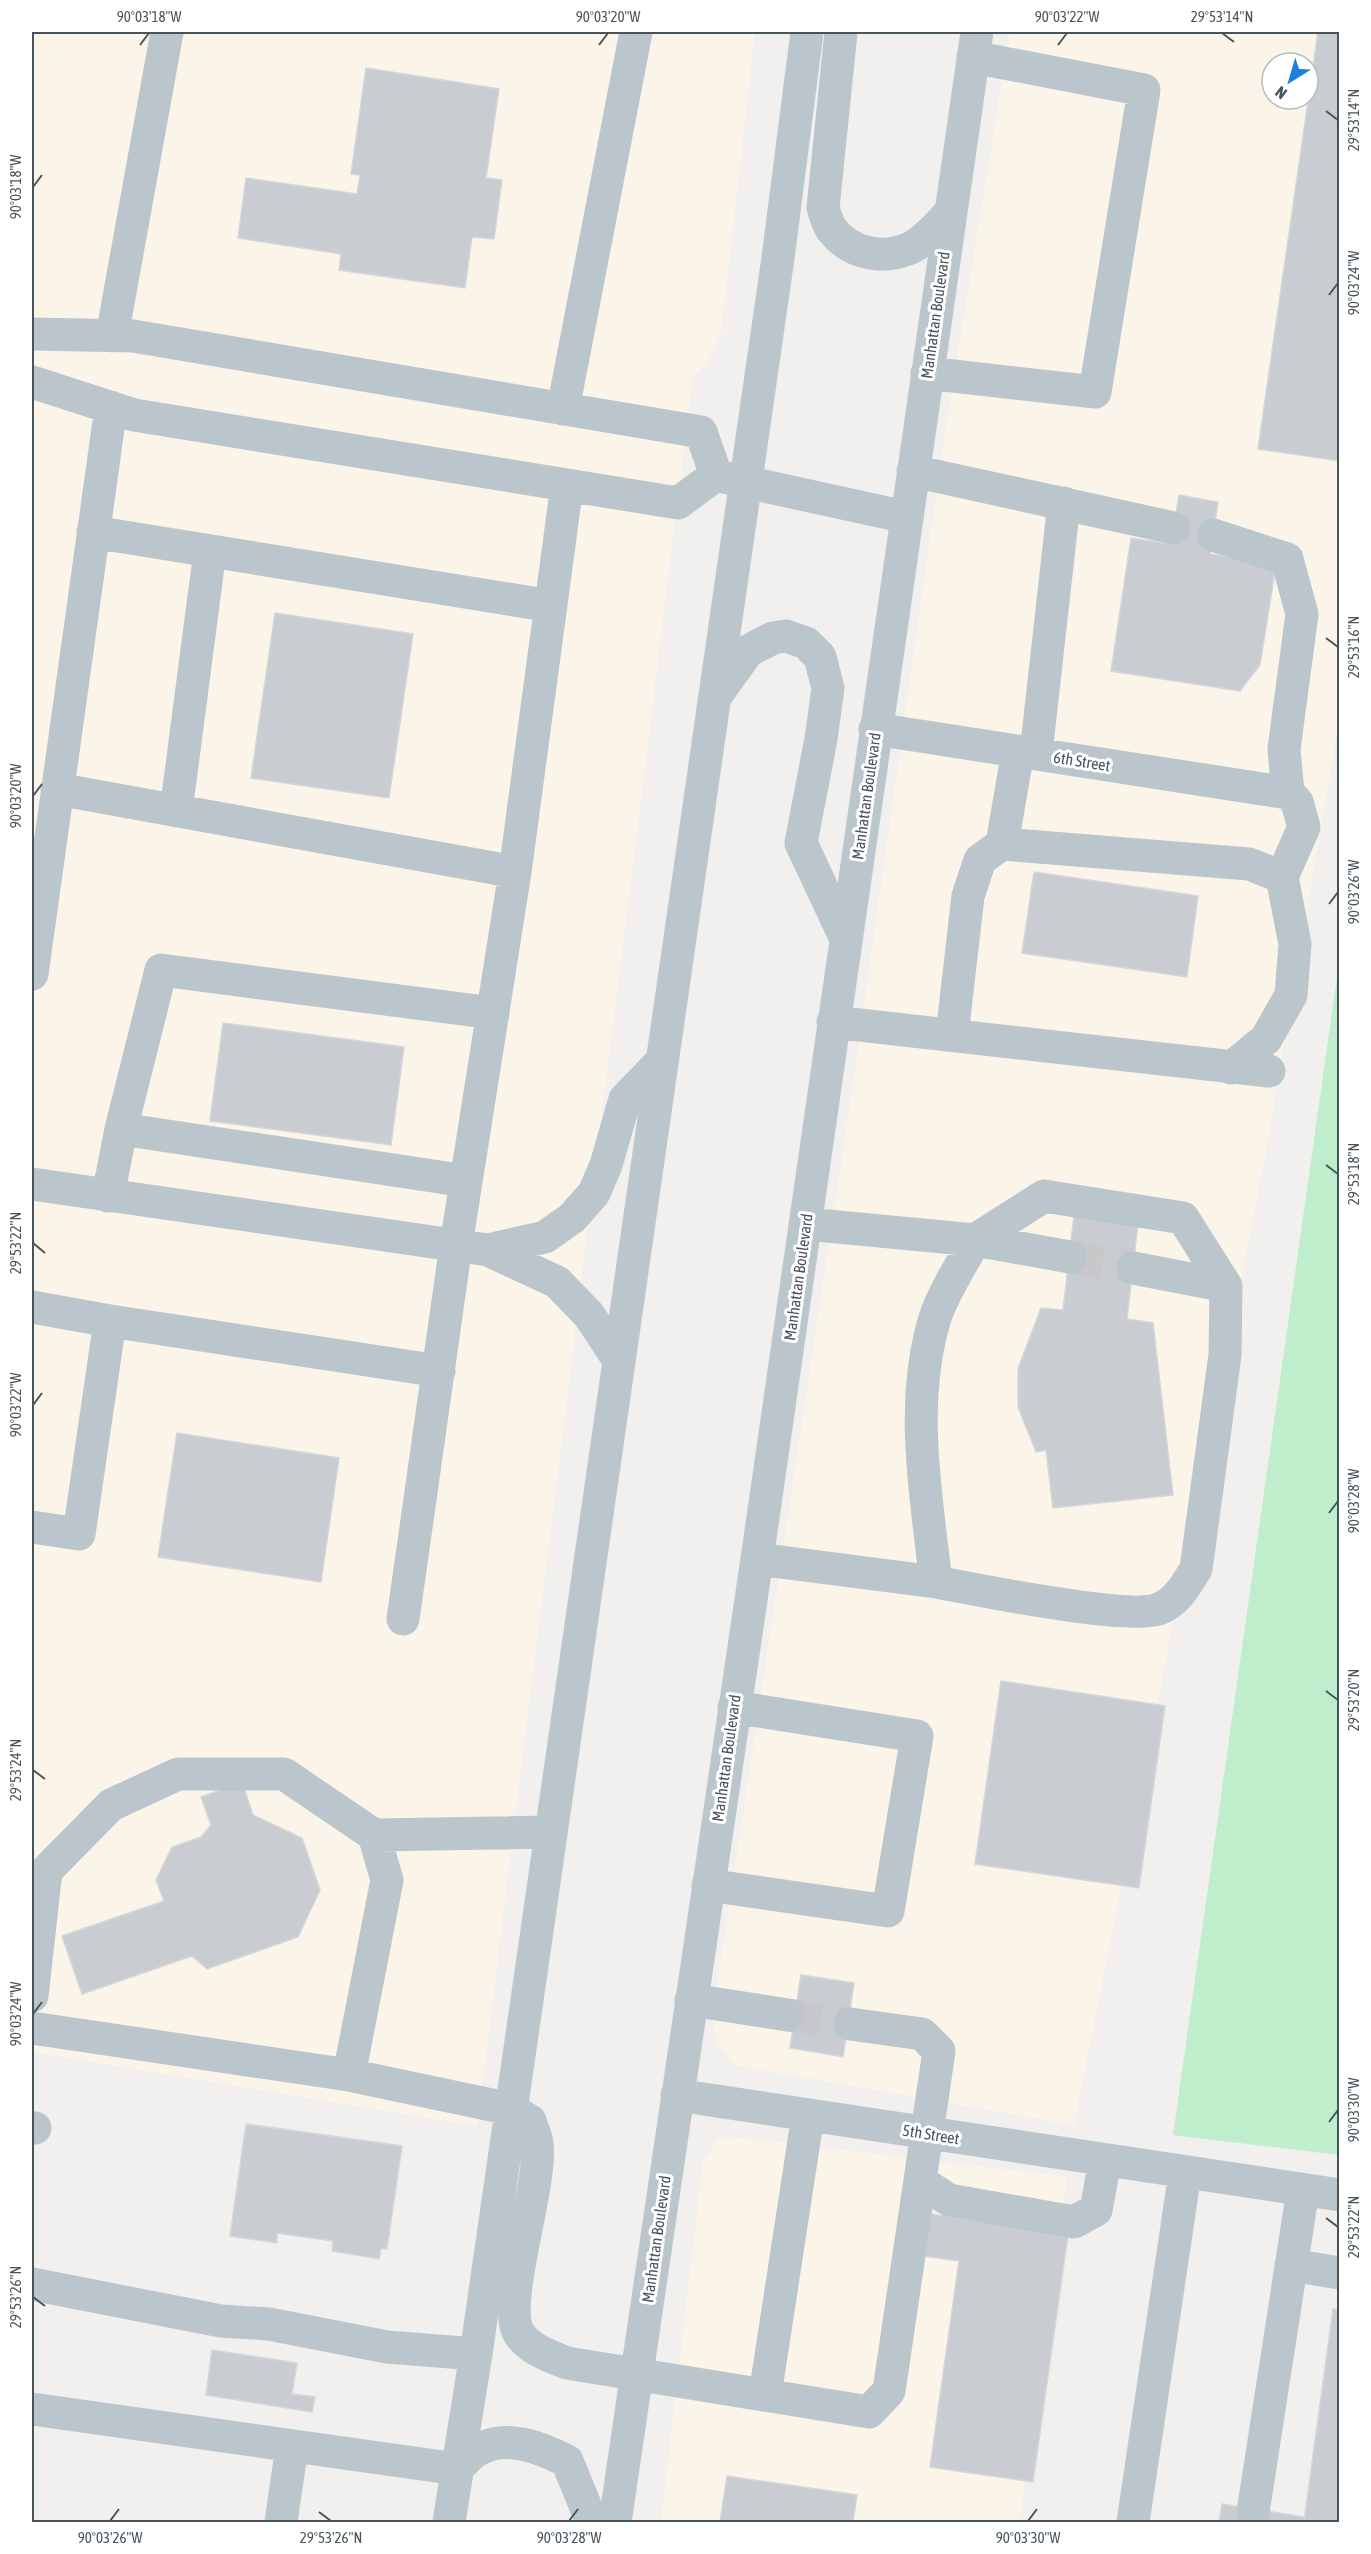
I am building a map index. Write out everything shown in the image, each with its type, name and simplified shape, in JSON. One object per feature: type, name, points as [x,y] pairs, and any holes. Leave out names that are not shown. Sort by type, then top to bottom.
[{"type":"street","points":[[112,336],[167,32]]},
{"type":"street","points":[[562,409],[636,32]]},
{"type":"street","points":[[449,2523],[476,2354],[714,698],[731,478],[807,32]]},
{"type":"street","points":[[841,32],[822,208],[831,230],[855,250],[879,255],[908,249],[921,242],[950,213]]},
{"type":"street","points":[[927,374],[1095,392],[1144,90],[975,44]]},
{"type":"street","name":"Manhattan Boulevard","points":[[615,2523],[806,1224],[833,1022],[975,44]]},
{"type":"street","points":[[32,334],[132,336],[701,432],[731,478]]},
{"type":"street","points":[[32,382],[134,415],[678,503],[731,478],[906,517]]},
{"type":"street","points":[[32,974],[111,407]]},
{"type":"street","points":[[913,471],[1174,528]]},
{"type":"street","points":[[403,1619],[456,1245],[515,872],[567,485]]},
{"type":"street","points":[[952,1035],[968,896],[980,860],[1002,844],[1027,752],[1064,503]]},
{"type":"street","points":[[93,532],[551,606]]},
{"type":"street","points":[[1213,535],[1287,559],[1302,614],[1284,749],[1288,793],[1296,802],[1304,828],[1282,877],[1295,944],[1291,995],[1266,1039],[1231,1068]]},
{"type":"street","points":[[176,811],[210,551]]},
{"type":"street","points":[[714,698],[748,651],[773,638],[786,636],[806,642],[820,657],[828,688],[821,739],[801,843],[846,939]]},
{"type":"street","name":"6th Street","points":[[876,729],[1288,793]]},
{"type":"street","points":[[57,789],[515,872]]},
{"type":"street","points":[[1002,844],[1249,864],[1282,877]]},
{"type":"street","points":[[108,1196],[121,1129],[161,970],[493,1013]]},
{"type":"street","points":[[833,1022],[1269,1071]]},
{"type":"street","points":[[488,1250],[545,1237],[572,1218],[594,1193],[606,1165],[625,1099],[660,1063]]},
{"type":"street","points":[[121,1129],[466,1181]]},
{"type":"street","points":[[32,1184],[488,1250],[557,1282],[589,1315],[618,1359]]},
{"type":"street","points":[[757,1559],[936,1582],[1113,1612],[1161,1609],[1180,1594],[1196,1569],[1225,1355],[1226,1286],[1183,1218],[1044,1196],[975,1240],[936,1317],[922,1380],[921,1438],[936,1582]]},
{"type":"street","points":[[806,1224],[975,1240],[1070,1257]]},
{"type":"street","points":[[1133,1268],[1226,1286]]},
{"type":"street","points":[[32,1307],[439,1371]]},
{"type":"street","points":[[32,1527],[79,1534],[110,1321]]},
{"type":"street","points":[[708,1885],[888,1911],[917,1736],[734,1707]]},
{"type":"street","points":[[32,1996],[46,1871],[111,1805],[178,1774],[284,1774],[374,1835],[550,1832]]},
{"type":"street","points":[[350,2075],[387,1880],[374,1835]]},
{"type":"street","points":[[691,2000],[788,2015]]},
{"type":"street","points":[[32,2028],[350,2075],[511,2109],[530,2121],[537,2144],[535,2176],[513,2308],[518,2334],[535,2349],[567,2363],[868,2412],[890,2391],[939,2051],[922,2034],[850,2024]]},
{"type":"street","name":"5th Street","points":[[677,2095],[1340,2195]]},
{"type":"street","points":[[765,2395],[807,2115]]},
{"type":"street","points":[[920,2181],[949,2200],[1074,2222],[1096,2210],[1105,2161]]},
{"type":"street","points":[[1132,2523],[1185,2173]]},
{"type":"street","points":[[1253,2512],[1303,2190]]},
{"type":"street","points":[[1291,2265],[1340,2273]]},
{"type":"street","points":[[32,2284],[221,2321],[269,2324],[387,2347],[476,2354]]},
{"type":"street","points":[[32,2409],[457,2469]]},
{"type":"street","points":[[457,2469],[478,2449],[502,2442],[538,2446],[567,2461],[592,2523]]},
{"type":"street","points":[[281,2523],[292,2446]]},
{"type":"shaded area","points":[[32,32],[755,32],[721,333],[705,365],[693,376],[477,2126],[32,2052]]},
{"type":"shaded area","points":[[1010,32],[1339,32],[1339,721],[1264,1162],[1074,2125],[734,2065],[718,2044],[712,2020],[850,1105],[945,433]]},
{"type":"shaded area","points":[[719,2137],[1067,2177],[1019,2522],[661,2522],[703,2161]]},
{"type":"green space","points":[[1339,963],[1340,2155],[1173,2135]]},
{"type":"building","points":[[1318,32],[1340,32],[1340,461],[1258,449],[1307,111],[1320,111],[1320,51],[1315,51]]},
{"type":"building","points":[[366,68],[499,89],[486,178],[502,180],[494,239],[472,237],[465,288],[339,270],[341,254],[238,238],[246,178],[357,194],[360,175],[351,174]]},
{"type":"building","points":[[1179,495],[1218,502],[1210,554],[1276,565],[1260,665],[1240,691],[1111,671],[1131,538],[1171,544]]},
{"type":"building","points":[[275,613],[413,634],[389,798],[251,778]]},
{"type":"building","points":[[1034,872],[1198,896],[1187,977],[1022,953]]},
{"type":"building","points":[[223,1023],[404,1047],[391,1145],[210,1121]]},
{"type":"building","points":[[1074,1216],[1138,1224],[1127,1319],[1153,1323],[1173,1495],[1053,1508],[1046,1450],[1036,1452],[1018,1407],[1018,1369],[1041,1308],[1063,1310]]},
{"type":"building","points":[[177,1433],[339,1458],[321,1582],[158,1557]]},
{"type":"building","points":[[1001,1681],[1165,1706],[1139,1888],[975,1864]]},
{"type":"building","points":[[242,1782],[253,1815],[302,1838],[320,1890],[298,1937],[207,1969],[192,1956],[82,1994],[62,1936],[164,1901],[156,1880],[172,1847],[201,1837],[211,1825],[201,1797]]},
{"type":"building","points":[[801,1975],[854,1983],[843,2057],[790,2048]]},
{"type":"building","points":[[246,2124],[402,2146],[387,2249],[381,2248],[379,2259],[332,2251],[333,2241],[277,2233],[277,2243],[230,2236]]},
{"type":"building","points":[[924,2213],[1068,2235],[1033,2482],[930,2467],[959,2261],[918,2255]]},
{"type":"building","points":[[1333,2309],[1340,2310],[1340,2522],[1304,2522]]},
{"type":"building","points":[[212,2350],[297,2363],[292,2394],[315,2397],[312,2412],[206,2395]]},
{"type":"building","points":[[727,2476],[857,2495],[853,2522],[720,2522]]},
{"type":"building","points":[[1222,2504],[1305,2517],[1304,2522],[1219,2522]]},
{"type":"tunnel","points":[[1070,1257],[1133,1268]]},
{"type":"tunnel","points":[[788,2015],[850,2024]]}]
